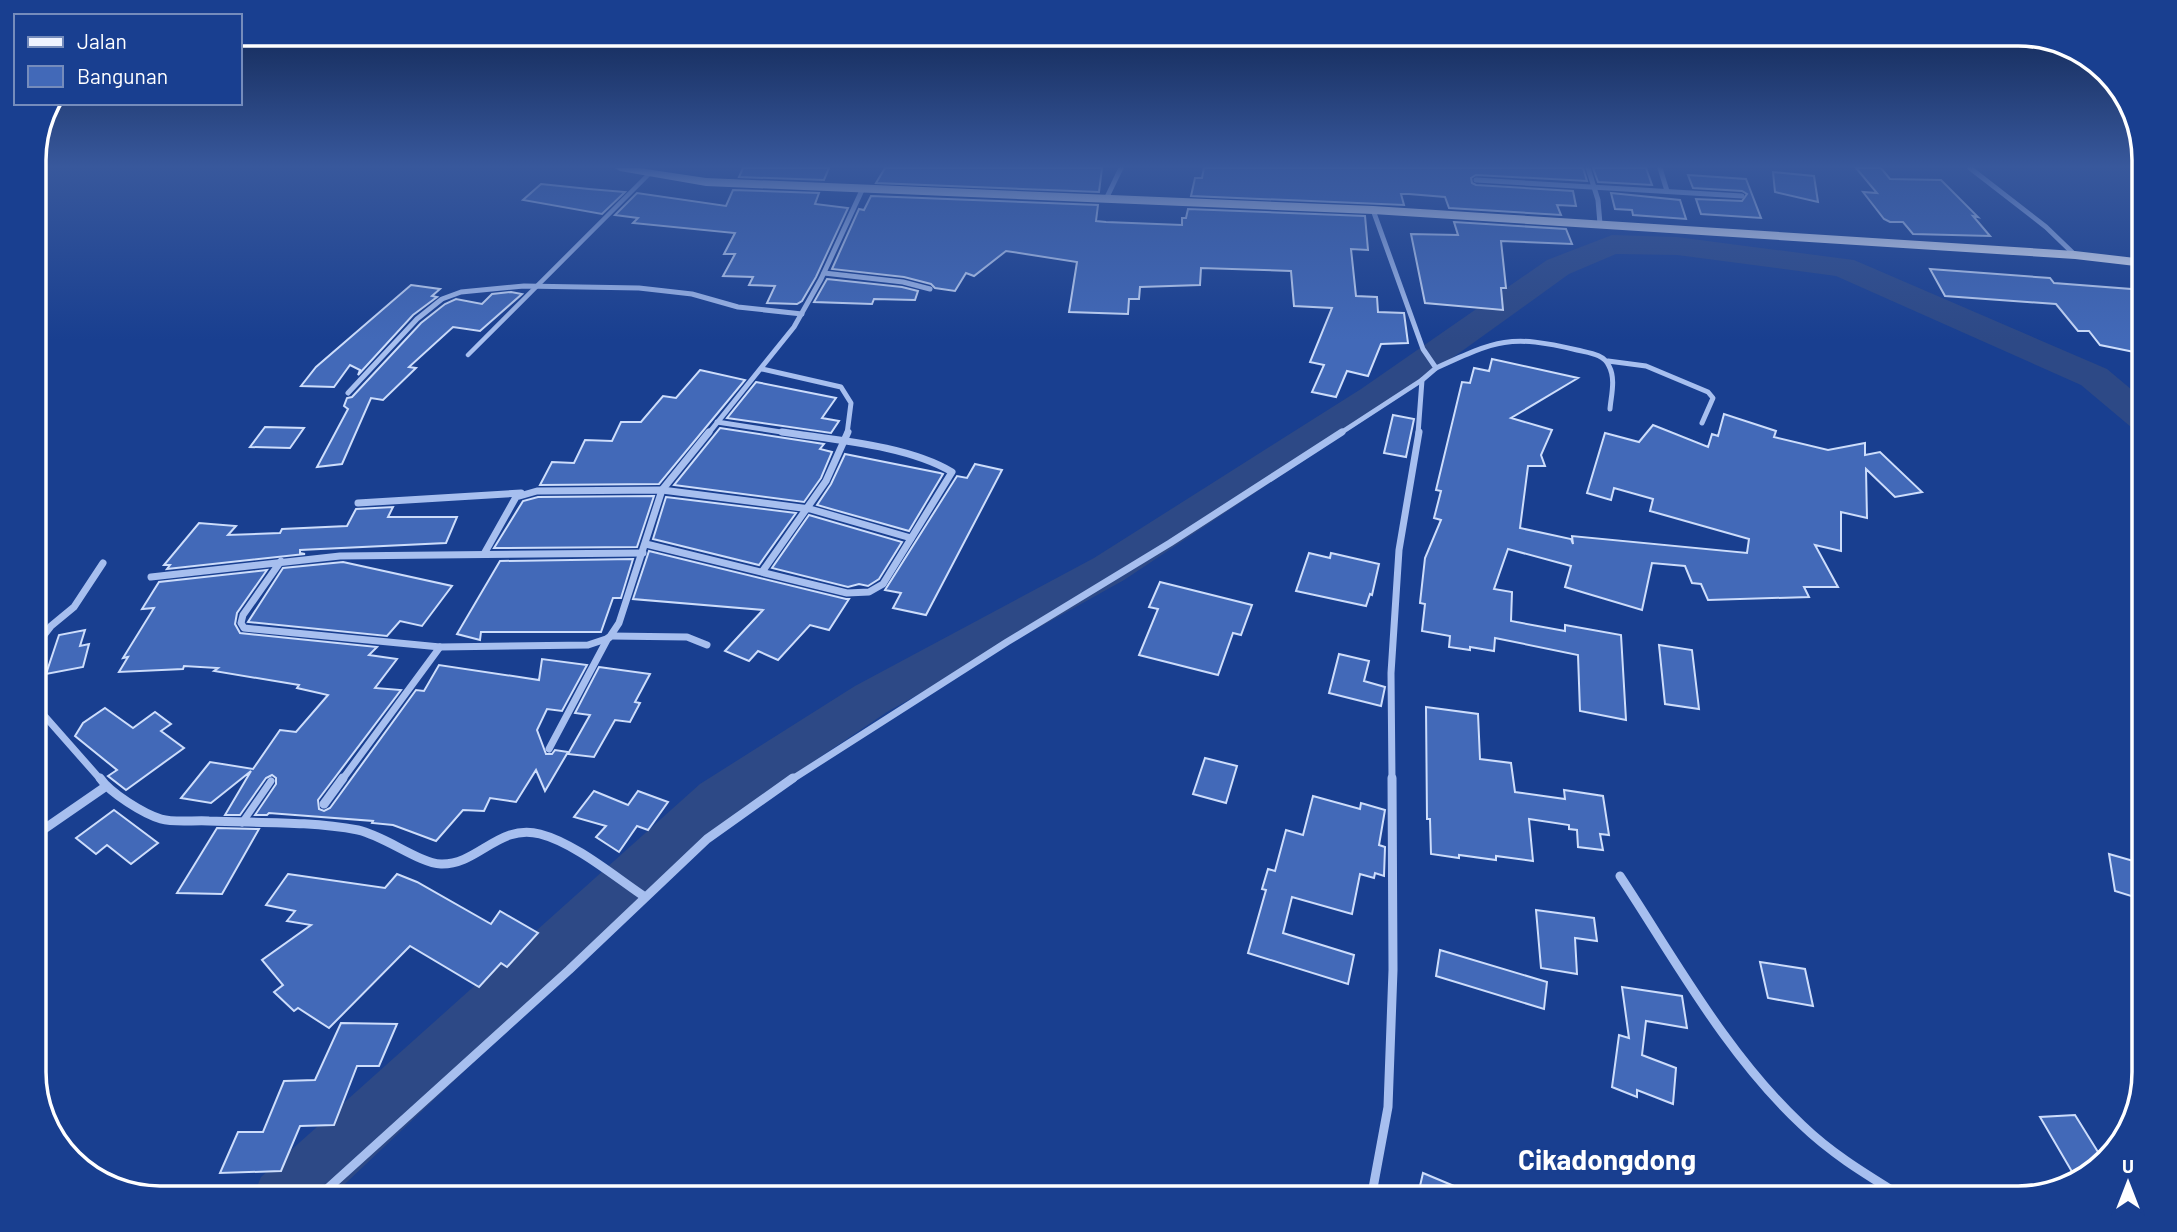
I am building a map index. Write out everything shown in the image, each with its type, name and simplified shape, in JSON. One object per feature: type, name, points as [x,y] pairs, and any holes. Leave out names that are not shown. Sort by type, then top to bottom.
[{"type":"main road","points":[[1623,225],[2075,255],[2131,262]]},
{"type":"street","points":[[550,749],[619,624],[662,490],[762,369],[802,314],[846,225]]},
{"type":"street","points":[[1379,225],[1423,349],[1434,365]]},
{"type":"street","points":[[2044,225],[2075,255]]},
{"type":"street","points":[[824,273],[903,282],[930,289]]},
{"type":"street","points":[[348,393],[441,299],[468,289],[536,286],[630,289],[694,294],[714,302],[802,314]]},
{"type":"street","points":[[330,1186],[569,970],[707,839],[818,761],[1170,543],[1422,380],[1434,365],[1487,346],[1510,341],[1605,356],[1612,372],[1609,409]]},
{"type":"street","points":[[1608,361],[1646,366],[1708,392],[1713,398],[1713,405],[1703,423]]},
{"type":"street","points":[[762,369],[841,387],[848,392],[852,409],[833,470],[810,509],[762,572]]},
{"type":"street","points":[[1373,1186],[1388,1107],[1394,970],[1391,673],[1399,550],[1421,418],[1422,380]]},
{"type":"street","points":[[646,544],[847,593],[874,592],[888,580],[952,472],[942,464],[843,442],[718,422]]},
{"type":"street","points":[[358,503],[522,493],[662,490],[810,509],[911,538]]},
{"type":"street","points":[[484,554],[510,506],[522,493]]},
{"type":"street","points":[[151,577],[340,556],[643,553]]},
{"type":"street","points":[[281,561],[243,615],[241,623],[244,628],[254,632],[440,647],[588,645],[610,637],[687,637],[707,645]]},
{"type":"street","points":[[46,631],[83,596],[103,563]]},
{"type":"street","points":[[324,804],[440,647]]},
{"type":"street","points":[[46,718],[90,765],[105,787],[161,820],[357,830],[383,837],[415,856],[440,864],[459,861],[506,834],[539,832],[567,845],[645,897]]},
{"type":"street","points":[[46,828],[105,787]]},
{"type":"street","points":[[1620,876],[1728,1041],[1796,1120],[1835,1154],[1885,1186]]},
{"type":"lane","points":[[468,355],[597,225]]},
{"type":"lane","points":[[242,823],[271,781]]},
{"type":"building","points":[[658,225],[840,225],[816,277],[802,301],[797,304],[767,303],[775,286],[749,285],[753,277],[723,276],[735,254],[724,254],[735,233]]},
{"type":"building","points":[[852,225],[1366,225],[1368,250],[1351,249],[1356,296],[1377,297],[1378,312],[1404,313],[1408,343],[1381,344],[1368,376],[1347,371],[1336,397],[1312,392],[1324,365],[1310,362],[1332,308],[1294,306],[1291,271],[1201,268],[1200,285],[1140,287],[1139,299],[1129,299],[1128,314],[1069,312],[1077,262],[1006,251],[974,276],[966,273],[955,291],[935,288],[931,284],[904,277],[832,269]]},
{"type":"building","points":[[1455,225],[1566,229],[1572,244],[1501,241],[1506,288],[1501,288],[1503,310],[1425,303],[1411,234],[1458,235]]},
{"type":"building","points":[[1906,225],[1981,225],[1990,236],[1913,234]]},
{"type":"building","points":[[1930,269],[2050,278],[2054,283],[2131,289],[2131,351],[2100,345],[2089,331],[2078,331],[2056,304],[1945,296]]},
{"type":"building","points":[[827,279],[918,291],[915,300],[874,299],[872,304],[814,302]]},
{"type":"building","points":[[411,285],[440,289],[432,296],[437,297],[413,315],[358,375],[360,370],[350,365],[334,387],[301,386],[316,367]]},
{"type":"building","points":[[492,294],[522,294],[480,331],[453,327],[409,367],[416,368],[383,400],[371,398],[342,464],[317,467],[348,409],[344,406],[347,398],[352,397],[421,323],[456,299],[482,304]]},
{"type":"building","points":[[1492,359],[1578,378],[1511,418],[1552,430],[1541,455],[1545,466],[1528,466],[1520,528],[1571,539],[1573,544],[1572,536],[1747,553],[1749,539],[1650,511],[1653,499],[1614,488],[1611,500],[1587,493],[1605,433],[1639,442],[1653,425],[1708,447],[1712,434],[1718,436],[1724,414],[1776,431],[1774,437],[1828,450],[1865,443],[1865,455],[1880,452],[1922,492],[1895,497],[1866,469],[1867,518],[1841,512],[1841,551],[1815,545],[1838,587],[1804,587],[1809,597],[1708,600],[1701,584],[1692,583],[1685,566],[1652,563],[1642,610],[1565,587],[1571,566],[1508,549],[1494,589],[1512,592],[1511,621],[1565,631],[1565,625],[1621,635],[1626,720],[1580,711],[1578,655],[1495,638],[1494,651],[1449,647],[1450,636],[1422,631],[1425,604],[1420,603],[1425,558],[1441,520],[1434,518],[1441,491],[1436,490],[1462,382],[1470,383],[1474,368],[1489,371]]},
{"type":"building","points":[[700,370],[745,380],[659,484],[540,485],[552,462],[574,463],[585,440],[612,441],[621,422],[641,422],[663,396],[676,398]]},
{"type":"building","points":[[756,382],[836,398],[822,418],[839,421],[831,433],[727,418]]},
{"type":"building","points":[[1393,415],[1414,419],[1406,457],[1384,453]]},
{"type":"building","points":[[265,427],[304,428],[290,448],[250,447]]},
{"type":"building","points":[[720,428],[824,444],[820,449],[832,452],[821,478],[804,502],[674,485]]},
{"type":"building","points":[[845,454],[943,474],[909,531],[817,505],[831,484]]},
{"type":"building","points":[[975,464],[1002,470],[926,615],[893,608],[901,593],[885,590],[957,476],[967,478]]},
{"type":"building","points":[[654,496],[637,547],[494,548],[523,501],[538,497]]},
{"type":"building","points":[[666,497],[796,513],[759,565],[653,539]]},
{"type":"building","points":[[393,507],[388,517],[457,517],[446,543],[300,550],[300,553],[305,554],[167,569],[170,565],[164,565],[199,523],[236,526],[228,535],[280,533],[282,529],[347,526],[356,509]]},
{"type":"building","points":[[809,515],[902,542],[879,579],[868,586],[859,584],[848,587],[772,568]]},
{"type":"building","points":[[649,551],[849,599],[829,630],[810,625],[778,660],[758,651],[749,661],[725,651],[763,610],[633,599]]},
{"type":"building","points":[[1309,553],[1330,558],[1331,553],[1379,564],[1372,595],[1370,594],[1366,606],[1296,591]]},
{"type":"building","points":[[633,559],[621,598],[613,598],[601,632],[481,632],[480,640],[457,634],[500,561]]},
{"type":"building","points":[[343,562],[452,586],[422,626],[400,621],[387,636],[248,622],[283,568]]},
{"type":"building","points":[[267,570],[237,613],[235,624],[240,633],[377,647],[369,655],[397,659],[375,688],[401,690],[318,800],[319,809],[324,811],[330,808],[416,690],[424,691],[439,665],[539,680],[542,659],[587,665],[562,711],[547,709],[537,730],[546,754],[552,754],[555,750],[568,752],[545,791],[536,770],[516,802],[490,798],[484,811],[463,810],[436,841],[393,825],[372,823],[373,821],[269,813],[255,815],[276,784],[276,778],[272,775],[266,778],[240,815],[225,815],[251,771],[211,803],[181,798],[210,762],[253,769],[280,730],[296,732],[328,695],[297,688],[299,685],[214,671],[218,668],[184,666],[183,669],[119,672],[128,657],[123,658],[154,608],[142,609],[159,582]]},
{"type":"building","points":[[1160,582],[1252,605],[1241,635],[1233,633],[1218,675],[1139,655],[1158,609],[1149,607]]},
{"type":"building","points":[[85,630],[80,646],[89,644],[83,667],[46,674],[59,635]]},
{"type":"building","points":[[1659,645],[1692,650],[1699,709],[1665,704]]},
{"type":"building","points":[[1339,654],[1369,661],[1364,681],[1385,687],[1381,706],[1329,693]]},
{"type":"building","points":[[599,667],[650,674],[635,702],[640,703],[630,722],[615,720],[594,757],[568,754],[590,715],[575,713]]},
{"type":"building","points":[[1426,707],[1478,714],[1480,759],[1511,763],[1515,792],[1565,799],[1564,790],[1603,796],[1609,835],[1600,834],[1603,850],[1578,847],[1577,830],[1569,829],[1569,825],[1529,819],[1533,861],[1496,856],[1496,860],[1431,854],[1430,819],[1427,819]]},
{"type":"building","points":[[105,708],[133,728],[155,712],[171,724],[161,731],[184,748],[126,790],[108,776],[117,770],[75,736],[83,723]]},
{"type":"building","points":[[1205,758],[1237,766],[1226,803],[1193,794]]},
{"type":"building","points":[[594,791],[628,805],[638,791],[668,802],[648,830],[637,826],[619,852],[596,837],[606,826],[574,817]]},
{"type":"building","points":[[1313,796],[1360,809],[1361,803],[1385,810],[1379,845],[1385,847],[1384,876],[1375,873],[1374,878],[1360,874],[1352,914],[1292,897],[1283,933],[1354,955],[1348,984],[1248,953],[1266,890],[1262,889],[1268,869],[1275,871],[1286,830],[1303,835]]},
{"type":"building","points":[[114,810],[158,843],[131,864],[107,845],[96,854],[76,838]]},
{"type":"building","points":[[217,828],[259,829],[222,894],[177,893]]},
{"type":"building","points":[[2109,854],[2132,861],[2132,896],[2115,891]]},
{"type":"building","points":[[288,874],[385,888],[397,874],[417,882],[491,924],[500,911],[538,933],[507,967],[501,963],[479,987],[410,946],[329,1028],[298,1008],[294,1011],[274,992],[283,985],[262,960],[311,925],[287,921],[295,911],[266,905]]},
{"type":"building","points":[[1536,910],[1594,918],[1597,941],[1575,938],[1577,974],[1541,968]]},
{"type":"building","points":[[1440,950],[1547,982],[1544,1009],[1436,976]]},
{"type":"building","points":[[1760,962],[1805,969],[1813,1006],[1768,998]]},
{"type":"building","points":[[1622,987],[1682,996],[1687,1028],[1646,1021],[1642,1055],[1676,1068],[1673,1104],[1637,1090],[1637,1097],[1612,1087],[1619,1035],[1629,1038]]},
{"type":"building","points":[[341,1023],[397,1024],[379,1066],[357,1066],[334,1125],[300,1126],[281,1171],[220,1173],[238,1132],[263,1132],[284,1081],[315,1080]]},
{"type":"building","points":[[2075,1115],[2096,1148],[2093,1148],[2093,1158],[2072,1172],[2040,1117]]},
{"type":"building","points":[[1423,1173],[1454,1186],[1420,1186]]},
{"type":"waterway","points":[[297,1186],[718,799],[871,699],[1109,569],[1374,397],[1558,267],[1612,244],[1677,246],[1843,267],[2094,377],[2131,408]]},
{"type":"district","name":"Cikadongdong","points":[[1607,1160]]}]
